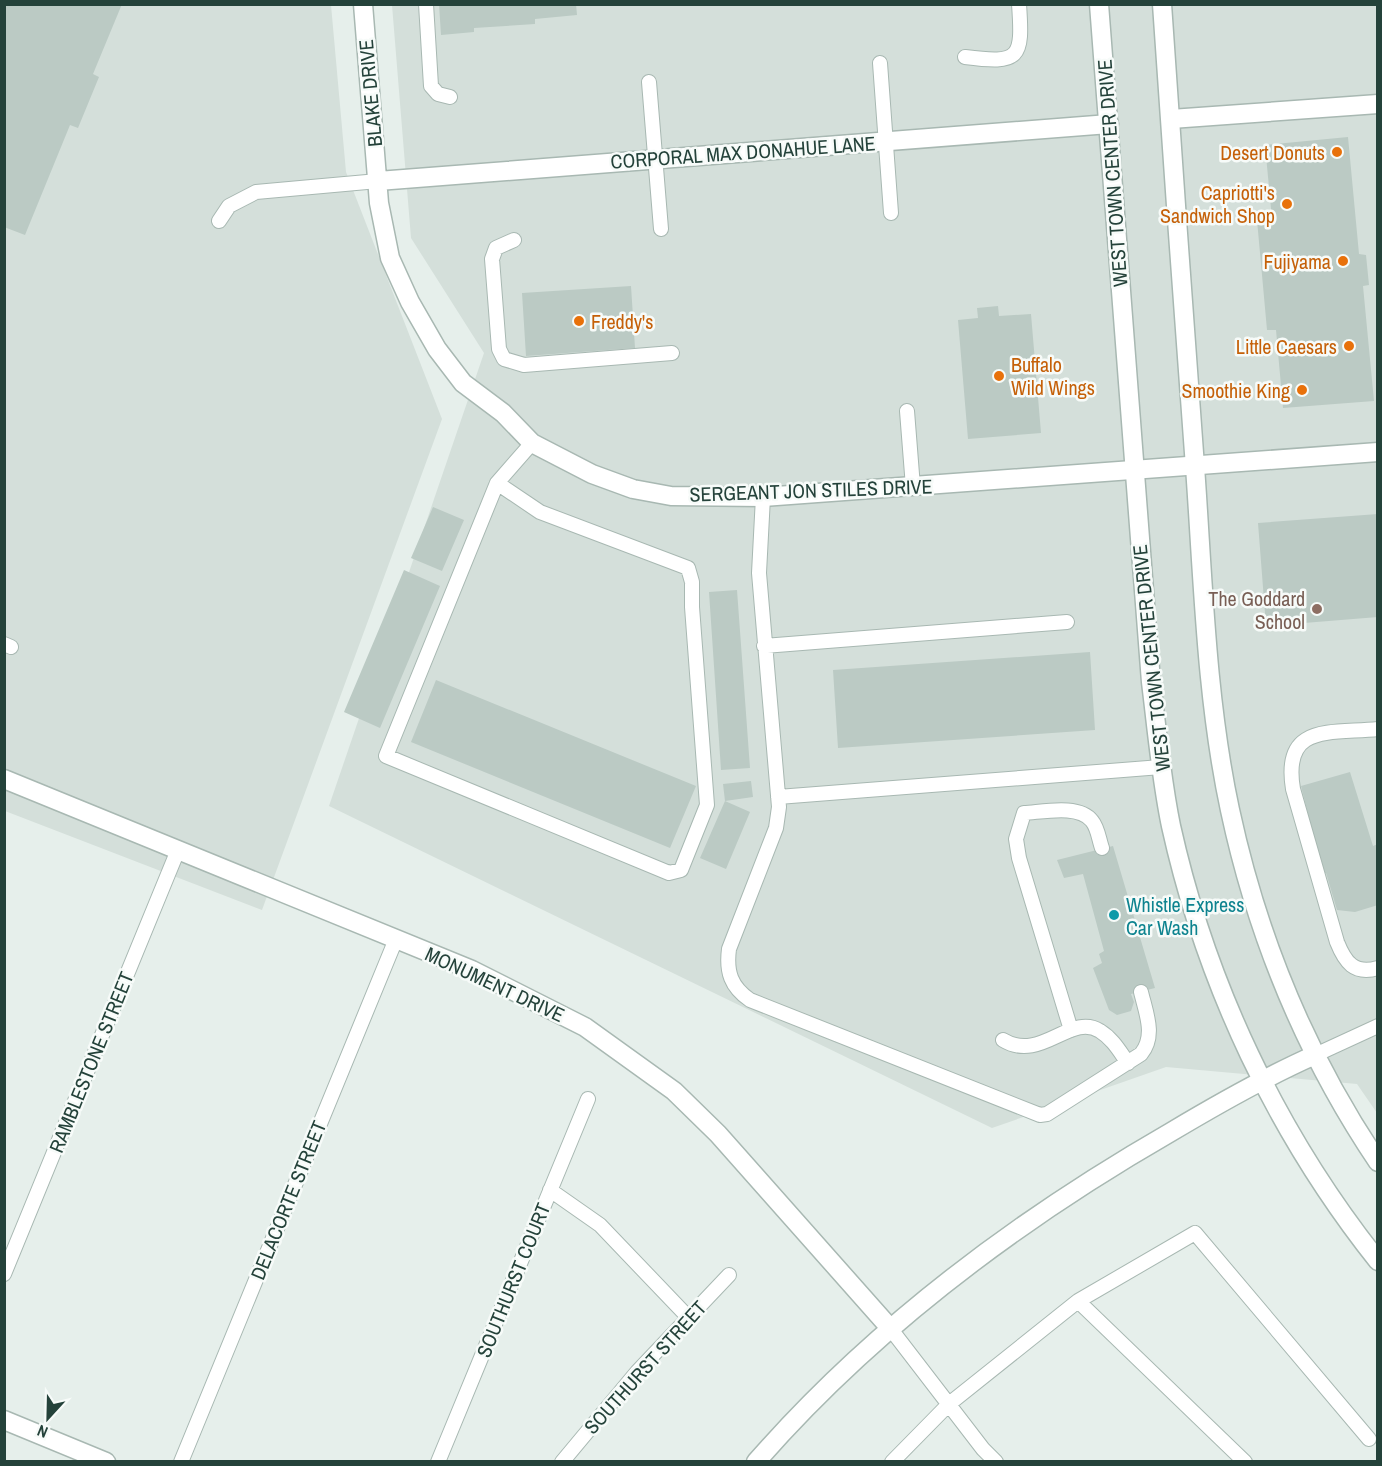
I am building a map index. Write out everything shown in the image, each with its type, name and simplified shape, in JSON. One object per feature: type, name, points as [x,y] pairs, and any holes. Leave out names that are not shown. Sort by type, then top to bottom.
[{"type":"street","name":"BLAKE DRIVE","points":[[363,4],[378,181]]},
{"type":"street","name":"WEST TOWN CENTER DRIVE","points":[[1099,4],[1134,471],[1161,767],[1171,827],[1202,934],[1240,1037],[1260,1080],[1313,1171],[1377,1261]]},
{"type":"street","points":[[1162,4],[1214,703],[1230,808],[1263,931],[1283,984],[1315,1055],[1377,1162]]},
{"type":"street","points":[[1171,119],[1377,104]]},
{"type":"street","name":"CORPORAL MAX DONAHUE LANE","points":[[378,181],[1109,124]]},
{"type":"street","name":"SERGEANT JON STILES DRIVE","points":[[378,181],[390,258],[410,302],[437,349],[463,383],[503,413],[532,443],[592,474],[633,489],[671,495],[763,497],[1377,452]]},
{"type":"street","name":"MONUMENT DRIVE","points":[[4,779],[472,970],[548,1006],[613,1045],[674,1091],[736,1153],[890,1329]]},
{"type":"street","points":[[756,1461],[824,1389],[890,1329],[957,1276],[1078,1188],[1260,1080],[1315,1055]]},
{"type":"street","points":[[4,1420],[106,1461]]},
{"type":"lane","points":[[426,4],[432,86],[438,94],[450,97]]},
{"type":"lane","points":[[965,57],[999,62],[1014,54],[1021,45],[1019,4]]},
{"type":"lane","points":[[880,63],[891,213]]},
{"type":"lane","points":[[649,82],[661,229]]},
{"type":"lane","points":[[219,221],[229,206],[256,192],[378,181]]},
{"type":"lane","points":[[514,240],[496,248],[492,259],[499,349],[504,359],[524,365],[672,353]]},
{"type":"lane","points":[[907,411],[913,487]]},
{"type":"lane","points":[[497,483],[540,512],[688,567],[692,582],[707,806],[681,870],[669,873],[386,756],[497,483],[532,443]]},
{"type":"lane","points":[[763,497],[759,573],[778,797],[776,828],[729,949],[727,962],[730,978],[737,991],[750,1000],[1027,1111],[1047,1114],[1128,1063],[1141,1054],[1149,1044],[1149,1030],[1141,992]]},
{"type":"lane","points":[[764,646],[1068,622]]},
{"type":"lane","points":[[1377,729],[1308,738],[1295,749],[1291,764],[1295,796],[1341,953],[1353,968],[1361,971],[1377,968]]},
{"type":"lane","points":[[778,797],[1161,767]]},
{"type":"lane","points":[[1071,1030],[1019,858],[1016,839],[1024,813],[1076,812],[1087,816],[1094,823],[1102,848]]},
{"type":"lane","name":"RAMBLESTONE STREET","points":[[4,1274],[178,850]]},
{"type":"lane","name":"DELACORTE STREET","points":[[181,1461],[396,939]]},
{"type":"lane","points":[[1003,1040],[1015,1047],[1031,1047],[1086,1026],[1099,1030],[1112,1041],[1128,1063]]},
{"type":"lane","points":[[1315,1055],[1377,1026]]},
{"type":"lane","name":"SOUTHURST COURT","points":[[438,1461],[588,1099]]},
{"type":"lane","points":[[550,1190],[600,1225],[688,1317]]},
{"type":"lane","points":[[892,1461],[949,1404],[1078,1301],[1195,1233],[1369,1439]]},
{"type":"lane","name":"SOUTHURST STREET","points":[[562,1461],[615,1397],[729,1275]]},
{"type":"lane","points":[[1078,1301],[1245,1461]]},
{"type":"lane","points":[[890,1329],[982,1449],[996,1461]]},
{"type":"shaded area","points":[[4,5],[331,5],[346,172],[442,419],[262,910],[5,811]]},
{"type":"shaded area","points":[[392,5],[1377,5],[1377,1113],[1357,1084],[1166,1067],[992,1128],[329,806],[484,353],[411,238]]},
{"type":"building","points":[[4,4],[122,4],[93,74],[99,77],[78,128],[70,125],[25,235],[4,227]]},
{"type":"building","points":[[439,4],[576,4],[577,15],[535,19],[535,24],[474,28],[474,32],[441,35]]},
{"type":"building","points":[[1348,137],[1359,254],[1366,255],[1369,285],[1363,286],[1374,401],[1283,408],[1276,330],[1267,330],[1257,220],[1272,219],[1265,145]]},
{"type":"building","name":"Freddy's","points":[[631,286],[635,348],[526,356],[522,293]]},
{"type":"building","name":"Buffalo Wild Wings","points":[[998,306],[999,316],[1031,314],[1041,433],[968,439],[958,320],[978,318],[977,308]]},
{"type":"building","points":[[433,507],[464,520],[442,571],[411,558]]},
{"type":"building","points":[[1378,514],[1378,617],[1266,626],[1258,523]]},
{"type":"building","points":[[404,570],[440,586],[380,728],[344,712]]},
{"type":"building","points":[[737,590],[750,768],[721,770],[709,592]]},
{"type":"building","points":[[1090,652],[1095,730],[838,748],[833,670]]},
{"type":"building","points":[[436,680],[696,786],[670,848],[411,742]]},
{"type":"building","points":[[1350,772],[1373,846],[1378,844],[1378,905],[1355,912],[1337,910],[1326,873],[1323,874],[1301,786]]},
{"type":"building","points":[[751,781],[753,797],[725,801],[723,784]]},
{"type":"building","points":[[725,801],[750,812],[726,869],[700,858]]},
{"type":"building","name":"Whistle Express Car Wash","points":[[1113,846],[1155,988],[1131,994],[1134,1002],[1131,1011],[1117,1015],[1109,1010],[1093,968],[1102,963],[1099,954],[1104,951],[1083,874],[1064,878],[1057,860]]},
{"type":"place","name":"Desert Donuts","points":[[1337,152]]},
{"type":"place","name":"Capriotti's Sandwich Shop","points":[[1287,204]]},
{"type":"place","name":"Fujiyama","points":[[1343,261]]},
{"type":"place","name":"Freddy's","points":[[579,321]]},
{"type":"place","name":"Little Caesars","points":[[1349,346]]},
{"type":"place","name":"Buffalo Wild Wings","points":[[999,376]]},
{"type":"place","name":"Smoothie King","points":[[1302,390]]},
{"type":"place","name":"The Goddard School","points":[[1317,609]]},
{"type":"place","name":"Whistle Express Car Wash","points":[[1114,915]]}]
